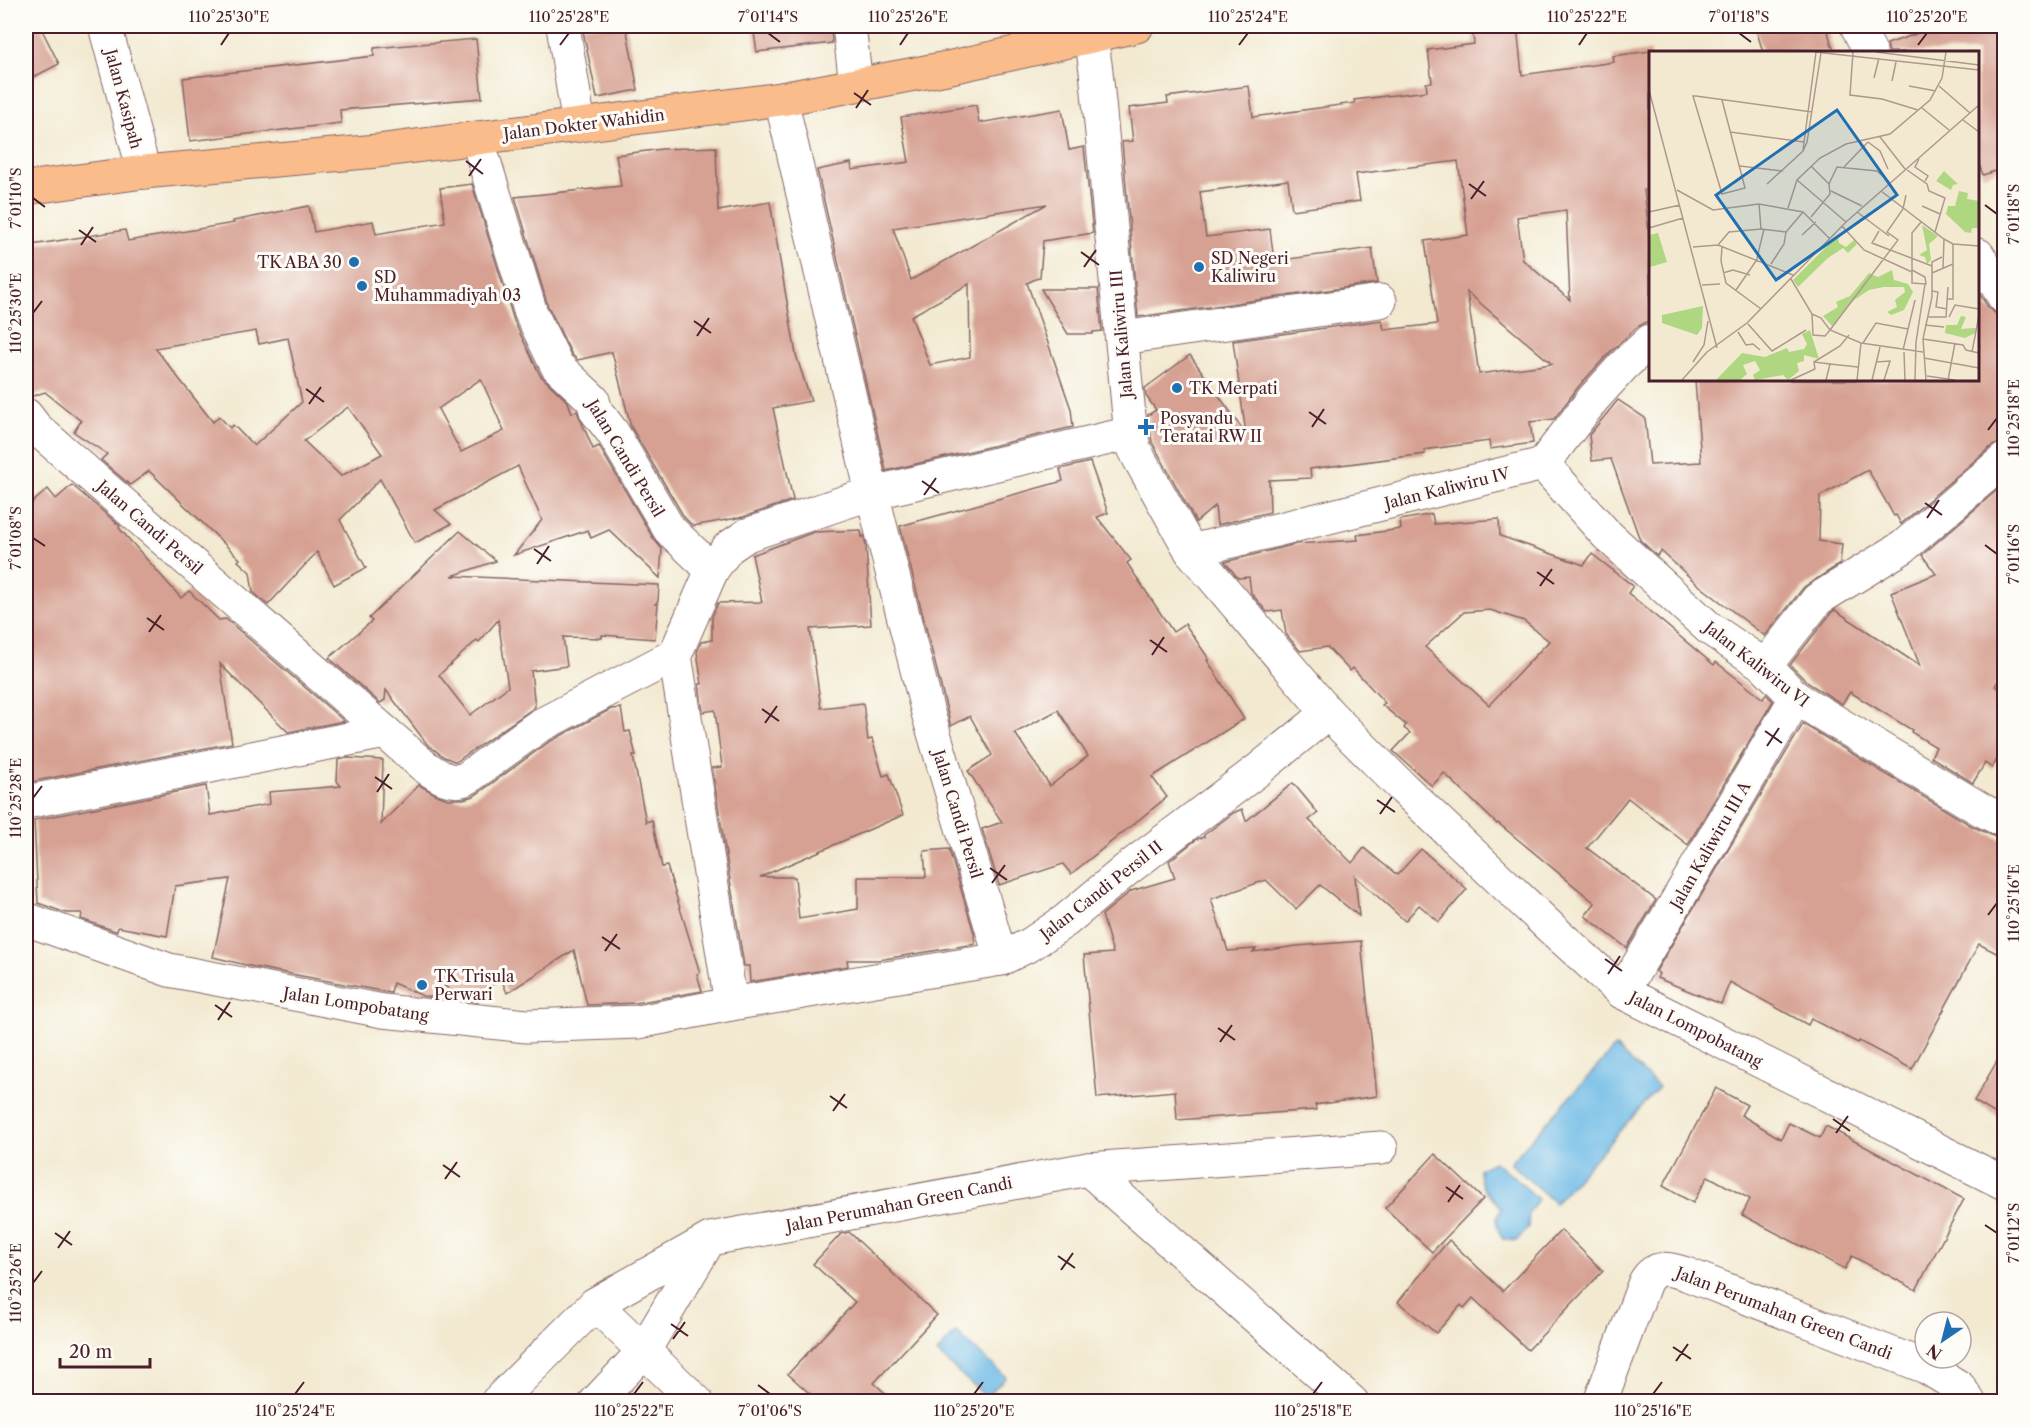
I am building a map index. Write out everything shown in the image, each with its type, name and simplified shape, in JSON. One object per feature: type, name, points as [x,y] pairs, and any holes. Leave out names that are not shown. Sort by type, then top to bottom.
[{"type":"highway","name":"Jalan Dokter Wahidin","points":[[26,188],[144,172],[377,151],[781,99],[947,68],[1137,26]]},
{"type":"street","name":"Jalan Kasipah","points":[[105,26],[144,172]]},
{"type":"street","points":[[563,26],[579,125]]},
{"type":"street","points":[[849,26],[856,84]]},
{"type":"street","points":[[1857,26],[1870,51]]},
{"type":"street","name":"Jalan Kaliwiru III","points":[[1091,36],[1134,448],[1191,551],[1328,713]]},
{"type":"street","name":"Jalan Candi Persil","points":[[781,99],[872,493],[928,713],[1001,959]]},
{"type":"street","name":"Jalan Candi Persil","points":[[477,138],[531,313],[556,366],[593,400],[597,411],[613,433],[669,529],[712,570]]},
{"type":"street","points":[[1979,258],[2004,297]]},
{"type":"street","points":[[1122,338],[1380,301]]},
{"type":"street","points":[[1543,464],[1593,399],[1649,342]]},
{"type":"street","name":"Jalan Candi Persil","points":[[26,415],[36,428],[424,766],[452,781],[461,782],[539,726],[675,655]]},
{"type":"street","points":[[731,1004],[675,655],[712,570],[728,548],[747,535],[872,493],[1131,433]]},
{"type":"street","points":[[1765,666],[1818,599],[1903,547],[2004,460]]},
{"type":"street","name":"Jalan Kaliwiru IV","points":[[1191,551],[1543,464]]},
{"type":"street","name":"Jalan Kaliwiru VI","points":[[1543,464],[1605,534],[1709,628],[1765,666],[1796,698],[2004,821]]},
{"type":"street","name":"Jalan Kaliwiru III A","points":[[1622,992],[1796,698]]},
{"type":"street","name":"Jalan Candi Persil II","points":[[731,1004],[1001,959],[1031,944],[1065,921],[1126,870],[1258,770],[1328,713]]},
{"type":"street","name":"Jalan Lompobatang","points":[[1328,713],[1404,789],[1622,992],[2004,1183]]},
{"type":"street","points":[[26,802],[385,732]]},
{"type":"street","name":"Jalan Lompobatang","points":[[26,919],[169,970],[383,1011],[527,1026],[638,1022],[731,1004]]},
{"type":"street","name":"Jalan Perumahan Green Candi","points":[[497,1401],[595,1304],[710,1239],[1088,1169],[1381,1148]]},
{"type":"street","points":[[1088,1169],[1352,1401]]},
{"type":"street","points":[[596,1401],[643,1352],[710,1239]]},
{"type":"street","name":"Jalan Perumahan Green Candi","points":[[1600,1401],[1645,1282],[1654,1271],[1663,1269],[1686,1274],[1926,1367],[1959,1387],[1969,1401]]},
{"type":"street","points":[[595,1304],[697,1401]]},
{"type":"water","points":[[1615,1047],[1659,1087],[1555,1203],[1510,1163]]},
{"type":"water","points":[[1494,1162],[1510,1173],[1538,1199],[1529,1213],[1528,1228],[1516,1241],[1503,1239],[1497,1224],[1501,1208],[1483,1187],[1479,1176],[1479,1169]]},
{"type":"water","points":[[956,1332],[1006,1377],[986,1397],[937,1353]]},
{"type":"building","points":[[26,26],[40,26],[59,64],[26,81]]},
{"type":"building","points":[[582,26],[626,26],[638,90],[597,98]]},
{"type":"building","points":[[753,26],[831,26],[832,43],[757,52]]},
{"type":"building","points":[[1472,26],[1517,26],[1522,75],[1614,62],[1613,56],[1649,51],[1649,189],[1644,190],[1649,233],[1649,321],[1637,327],[1609,353],[1579,386],[1554,419],[1530,422],[1533,443],[1490,449],[1489,441],[1424,450],[1425,454],[1310,469],[1311,478],[1269,480],[1270,512],[1217,525],[1215,506],[1196,522],[1152,442],[1148,415],[1156,410],[1146,396],[1145,388],[1190,355],[1246,434],[1233,341],[1382,320],[1384,330],[1437,324],[1425,241],[1468,235],[1458,161],[1356,174],[1360,201],[1292,210],[1288,180],[1200,192],[1206,237],[1270,229],[1274,261],[1372,248],[1377,283],[1138,317],[1122,142],[1133,141],[1129,108],[1168,103],[1167,97],[1249,86],[1253,117],[1355,103],[1354,100],[1427,91],[1426,83],[1432,82],[1428,50],[1474,44]],"holes":[[[1566,210],[1570,300],[1523,260],[1517,217]],[[1467,292],[1552,364],[1479,374]]]},
{"type":"building","points":[[1755,26],[1826,26],[1834,51],[1763,51]]},
{"type":"building","points":[[1913,26],[2004,26],[2004,168],[1983,175],[1979,164],[1979,51],[1889,51],[1887,44],[1916,34]]},
{"type":"building","points":[[476,39],[482,98],[340,110],[341,123],[190,141],[183,78],[374,56],[374,48]]},
{"type":"building","points":[[976,105],[979,123],[1062,109],[1069,150],[1084,147],[1093,233],[1043,241],[1040,277],[1027,283],[1071,409],[1073,427],[886,471],[817,170],[851,163],[852,170],[909,162],[901,117]],"holes":[[[1047,204],[911,280],[893,228]],[[969,284],[970,357],[930,365],[911,316]]]},
{"type":"building","points":[[716,147],[718,211],[770,202],[796,355],[811,401],[773,408],[793,500],[743,517],[693,526],[684,517],[631,427],[612,352],[578,360],[572,355],[548,306],[515,197],[621,186],[616,155],[662,149]]},
{"type":"building","points":[[472,184],[514,321],[540,375],[568,402],[572,413],[577,411],[593,449],[599,446],[653,538],[662,549],[660,578],[609,530],[591,538],[588,530],[514,555],[542,520],[518,466],[435,510],[451,524],[415,543],[380,479],[340,520],[366,568],[334,585],[317,552],[268,605],[253,592],[250,572],[238,561],[240,559],[149,471],[130,485],[101,460],[107,454],[74,432],[81,421],[45,392],[26,397],[26,246],[125,230],[128,241],[234,223],[233,221],[309,206],[314,232],[373,221],[376,234],[445,222],[440,188]],"holes":[[[256,331],[259,344],[288,338],[302,402],[254,446],[233,425],[230,428],[219,416],[213,422],[155,348]],[[481,379],[504,431],[461,452],[438,409]],[[348,407],[382,454],[341,476],[304,441]]]},
{"type":"building","points":[[1041,289],[1098,289],[1102,331],[1093,332],[1093,334],[1068,334]]},
{"type":"building","points":[[1979,293],[1988,307],[1996,314],[2004,316],[2004,442],[1992,446],[1901,524],[1896,515],[1894,516],[1868,470],[1820,496],[1819,541],[1842,544],[1840,564],[1804,587],[1765,636],[1696,583],[1661,551],[1657,556],[1640,540],[1611,459],[1592,461],[1589,435],[1618,400],[1645,418],[1650,465],[1701,462],[1695,381],[1979,381]]},
{"type":"building","points":[[1090,462],[1108,513],[1097,517],[1131,560],[1127,563],[1173,632],[1185,624],[1209,659],[1207,660],[1244,719],[1152,777],[1167,797],[1071,874],[1063,864],[999,885],[982,829],[1002,822],[968,771],[992,755],[970,716],[951,726],[900,526],[1063,481],[1060,469]],"holes":[[[1058,710],[1088,756],[1050,786],[1015,733]]]},
{"type":"building","points":[[2004,484],[2004,671],[1995,686],[2004,692],[2004,747],[1992,768],[1985,763],[1973,783],[1931,757],[1936,747],[1911,732],[1912,730],[1850,692],[1842,704],[1808,683],[1790,665],[1835,610],[1920,666],[1891,592],[1936,574],[1922,555]]},
{"type":"building","points":[[72,485],[120,526],[119,528],[181,598],[189,591],[219,620],[226,619],[344,721],[288,732],[220,664],[232,743],[30,782],[26,778],[26,508],[48,489],[56,499]]},
{"type":"building","points":[[1432,514],[1434,524],[1499,519],[1500,536],[1584,565],[1592,554],[1633,586],[1628,593],[1714,665],[1716,662],[1763,699],[1766,694],[1773,701],[1688,845],[1628,798],[1587,848],[1656,900],[1627,948],[1585,916],[1595,903],[1497,824],[1444,773],[1432,786],[1393,751],[1410,733],[1404,728],[1406,725],[1382,705],[1385,703],[1353,668],[1350,671],[1327,647],[1300,651],[1286,634],[1282,610],[1267,612],[1251,593],[1249,577],[1238,578],[1225,562],[1296,544],[1358,540],[1357,535],[1401,529],[1400,520]],"holes":[[[1490,610],[1524,621],[1549,641],[1489,705],[1425,647],[1464,612]]]},
{"type":"building","points":[[861,530],[866,546],[871,625],[810,629],[821,708],[863,703],[868,740],[872,739],[883,776],[889,774],[903,815],[760,877],[795,877],[799,919],[858,909],[858,877],[926,877],[924,851],[949,849],[974,933],[975,944],[878,960],[847,960],[848,966],[750,982],[749,966],[744,966],[712,768],[722,767],[715,710],[703,712],[697,652],[701,642],[712,640],[712,617],[718,603],[762,602],[752,555],[814,532]]},
{"type":"building","points":[[460,531],[496,561],[452,576],[659,585],[658,601],[655,604],[658,604],[655,639],[602,635],[602,638],[563,637],[567,666],[531,671],[535,707],[456,762],[444,757],[427,744],[386,690],[385,700],[380,703],[329,658],[372,621],[369,618]],"holes":[[[498,620],[508,687],[470,715],[439,675],[477,640],[479,642]]]},
{"type":"building","points":[[621,708],[625,732],[630,731],[636,756],[633,756],[646,822],[652,820],[662,867],[667,866],[700,973],[697,974],[702,991],[636,1003],[587,1005],[574,950],[507,993],[500,976],[478,1002],[462,1000],[444,985],[439,998],[423,996],[393,983],[391,993],[254,967],[213,957],[230,879],[175,886],[167,936],[118,927],[115,931],[81,919],[82,913],[66,913],[38,903],[34,820],[206,786],[210,815],[270,804],[269,792],[341,786],[337,781],[338,760],[347,758],[383,760],[381,824],[419,785],[448,799],[474,796],[549,742],[611,709]]},
{"type":"building","points":[[1803,724],[1972,826],[2004,841],[2004,957],[1979,944],[1912,1069],[1811,1019],[1808,1025],[1730,982],[1721,1004],[1657,978],[1659,974],[1656,971]]},
{"type":"building","points":[[1293,783],[1318,813],[1309,820],[1352,863],[1364,848],[1397,875],[1421,849],[1467,889],[1439,922],[1419,905],[1405,921],[1355,876],[1359,916],[1320,885],[1296,909],[1266,880],[1211,899],[1228,951],[1256,949],[1253,952],[1361,941],[1377,1096],[1315,1105],[1316,1110],[1177,1120],[1175,1091],[1097,1098],[1084,955],[1113,953],[1102,915],[1131,891],[1175,878],[1169,861],[1233,813],[1242,809],[1246,821]]},
{"type":"building","points":[[2004,1049],[2004,1119],[1974,1101]]},
{"type":"building","points":[[1716,1088],[1747,1105],[1741,1115],[1781,1139],[1789,1123],[1820,1138],[1826,1126],[1964,1199],[1916,1290],[1852,1256],[1845,1269],[1742,1215],[1750,1199],[1708,1176],[1693,1203],[1663,1186]]},
{"type":"building","points":[[1435,1154],[1483,1199],[1432,1252],[1385,1208]]},
{"type":"building","points":[[1561,1230],[1603,1271],[1528,1350],[1473,1298],[1464,1308],[1461,1305],[1436,1333],[1398,1302],[1449,1240],[1503,1291]]},
{"type":"building","points":[[849,1232],[937,1315],[874,1383],[894,1401],[818,1401],[788,1374],[855,1302],[813,1264],[841,1234]]},
{"type":"place","name":"TK ABA 30","points":[[354,262]]},
{"type":"place","name":"SD Negeri Kaliwiru","points":[[1199,267]]},
{"type":"place","name":"SD Muhammadiyah 03","points":[[362,286]]},
{"type":"place","name":"TK Merpati","points":[[1177,388]]},
{"type":"place","name":"Posyandu Teratai RW II","points":[[1146,427]]},
{"type":"place","name":"TK Trisula Perwari","points":[[422,985]]}]
